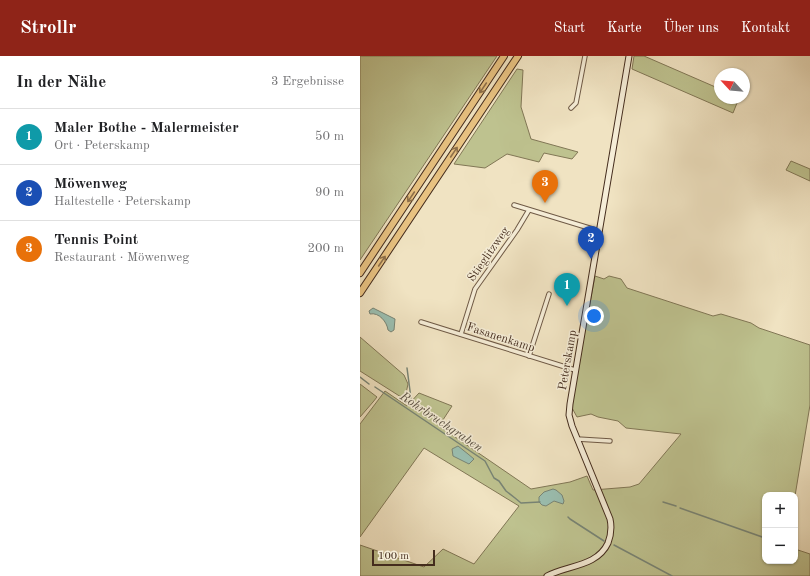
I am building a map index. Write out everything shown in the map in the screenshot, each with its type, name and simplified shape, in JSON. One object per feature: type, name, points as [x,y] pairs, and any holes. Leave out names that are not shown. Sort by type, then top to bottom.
[{"type":"highway","points":[[360,273],[504,56]]},
{"type":"highway","points":[[360,293],[518,56]]},
{"type":"street","points":[[571,108],[576,103],[584,56]]},
{"type":"street","name":"Peterskamp","points":[[547,576],[593,559],[600,554],[609,540],[612,527],[569,415],[575,370],[629,56]]},
{"type":"street","points":[[514,205],[599,231]]},
{"type":"street","name":"Stieglitzweg","points":[[461,334],[475,289],[517,230],[529,210]]},
{"type":"street","points":[[529,356],[549,294]]},
{"type":"street","name":"Fasanenkamp","points":[[421,322],[575,370]]},
{"type":"street","points":[[577,439],[610,441]]},
{"type":"green space","points":[[360,56],[497,56],[360,260]]},
{"type":"green space","points":[[634,56],[644,56],[714,86],[714,104],[737,104],[733,113],[632,69]]},
{"type":"green space","points":[[517,69],[523,70],[521,107],[531,139],[578,152],[572,159],[544,153],[539,162],[507,154],[485,168],[454,164]]},
{"type":"green space","points":[[791,161],[810,169],[810,181],[786,170]]},
{"type":"green space","points":[[595,276],[604,279],[609,276],[621,279],[627,288],[713,316],[721,314],[751,323],[759,328],[810,345],[810,405],[796,492],[762,492],[762,564],[798,564],[798,550],[810,554],[810,576],[360,576],[360,545],[424,567],[443,549],[474,564],[519,506],[424,448],[360,537],[360,424],[385,391],[407,406],[419,393],[452,406],[439,426],[531,489],[570,482],[587,476],[593,490],[630,487],[639,484],[681,434],[626,428],[618,421],[591,414],[577,417],[571,406]]},
{"type":"green space","points":[[360,337],[404,375],[408,384],[405,398],[401,397],[360,371]]},
{"type":"green space","points":[[360,384],[377,397],[360,417]]},
{"type":"shaded area","points":[[373,308],[395,319],[394,330],[391,332],[388,330],[384,321],[379,316],[370,314],[369,311]]},
{"type":"shaded area","points":[[458,446],[474,459],[469,464],[453,456],[452,449]]},
{"type":"shaded area","points":[[553,489],[562,495],[564,501],[563,504],[554,501],[546,506],[542,505],[539,502],[539,497],[544,492]]},
{"type":"waterway","points":[[407,368],[412,406]]},
{"type":"waterway","name":"Rohrbruchgraben","points":[[360,377],[369,384]]},
{"type":"waterway","name":"Rohrbruchgraben","points":[[375,387],[485,461],[494,478],[499,481],[506,491],[521,503],[540,502]]},
{"type":"waterway","points":[[663,502],[676,506]]},
{"type":"waterway","points":[[680,508],[762,537]]},
{"type":"waterway","name":"Rohrbruchgraben","points":[[568,517],[604,541]]},
{"type":"waterway","name":"Rohrbruchgraben","points":[[614,545],[672,576]]},
{"type":"place","name":"Tennis Point","points":[[545,203]]},
{"type":"place","name":"Möwenweg","points":[[591,259]]},
{"type":"place","name":"Maler Bothe - Malermeister","points":[[567,306]]}]
